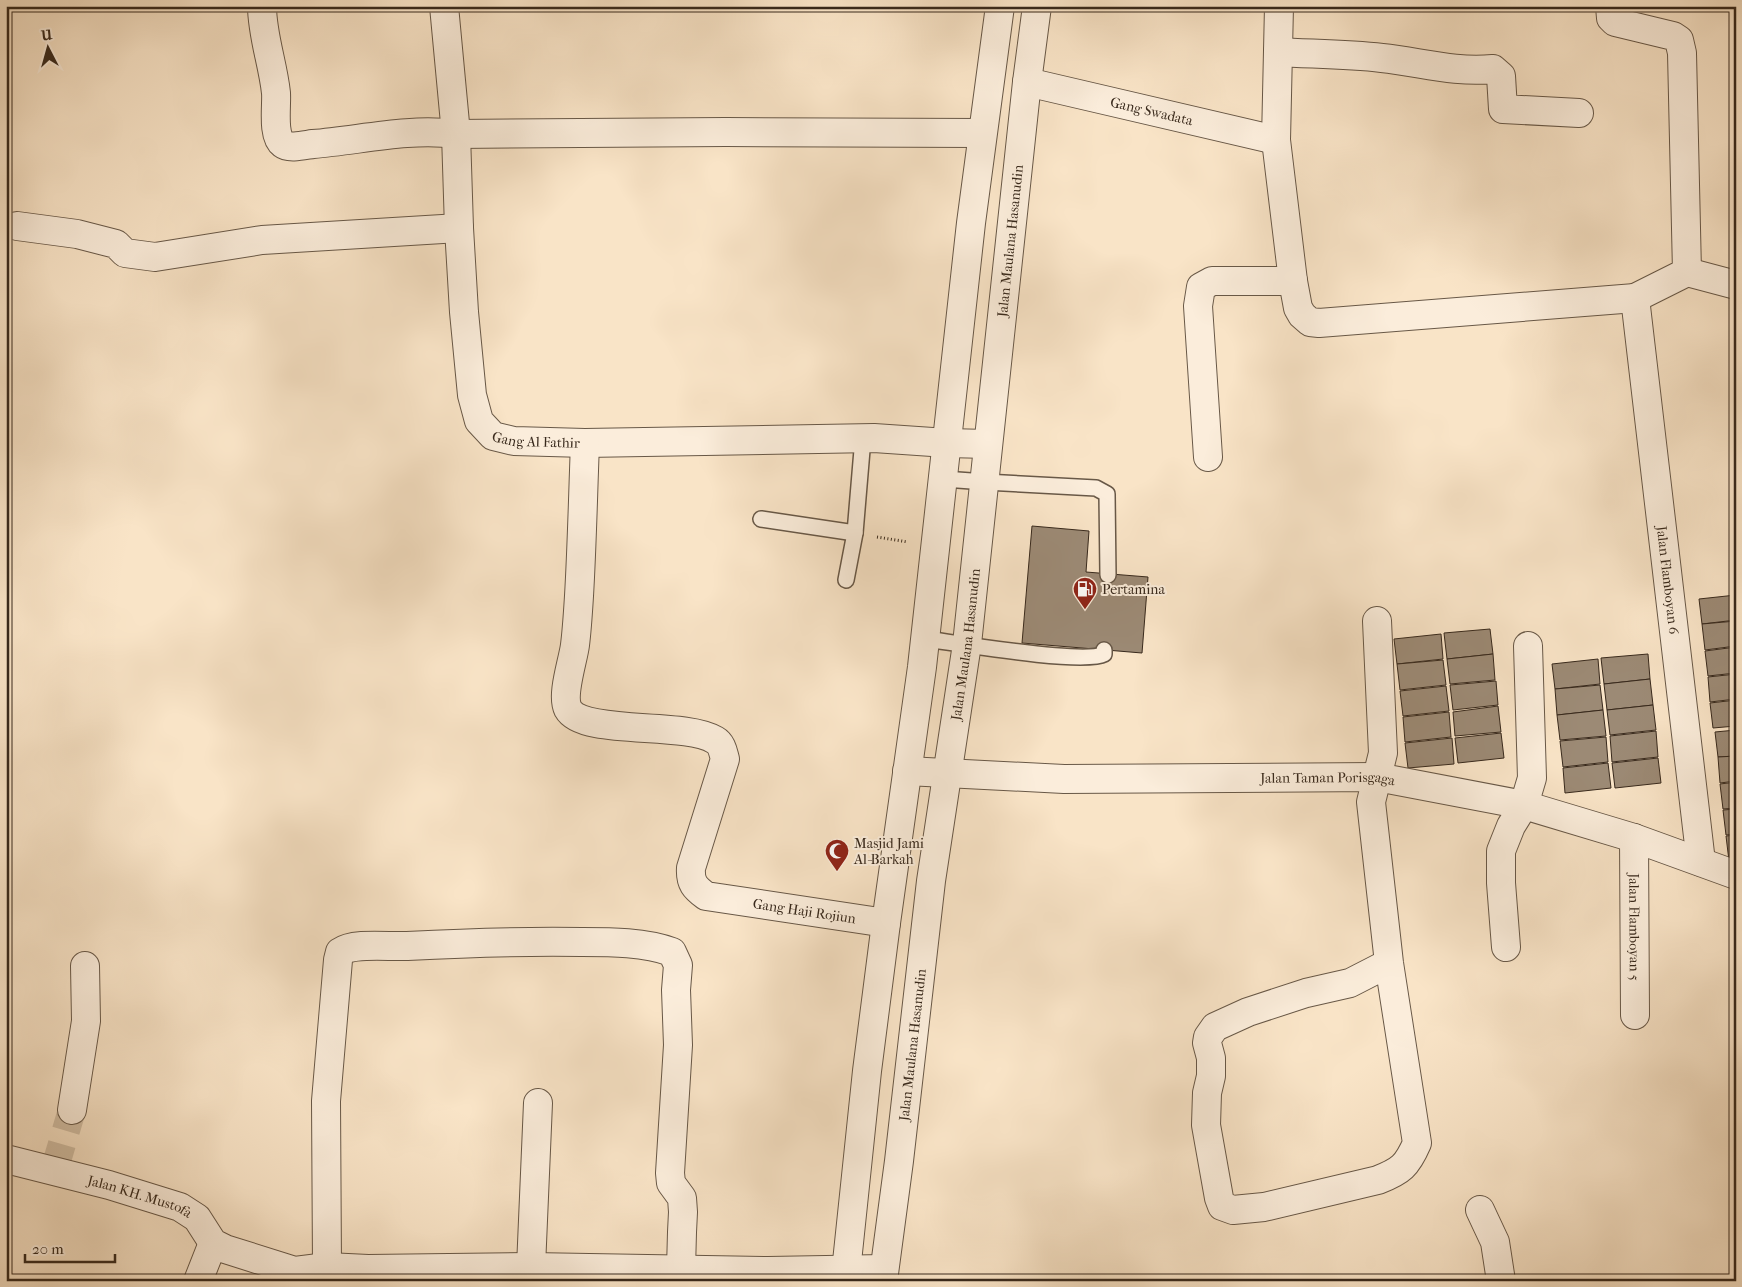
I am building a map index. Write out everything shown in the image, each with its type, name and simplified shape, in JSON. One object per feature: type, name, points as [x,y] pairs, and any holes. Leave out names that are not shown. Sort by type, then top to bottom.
[{"type":"street","points":[[262,6],[276,92],[278,138],[284,145],[288,146],[393,134],[438,132],[456,134],[970,132]]},
{"type":"street","name":"Gang Al Fathir","points":[[444,6],[456,134],[464,312],[472,395],[479,422],[493,436],[507,439],[585,443],[868,438],[988,444]]},
{"type":"street","points":[[839,1273],[926,639],[972,216],[970,132],[1000,6]]},
{"type":"street","name":"Jalan Maulana Hasanudin","points":[[883,1275],[899,1161],[928,901],[966,644],[1027,82],[1038,6]]},
{"type":"street","points":[[1279,6],[1276,140],[1298,308],[1302,316],[1310,322],[1319,323],[1635,298],[1687,272],[1736,285]]},
{"type":"street","points":[[1610,6],[1611,18],[1615,22],[1673,36],[1679,40],[1682,53],[1687,272]]},
{"type":"street","points":[[1278,52],[1382,58],[1472,71],[1493,68],[1501,76],[1503,109],[1579,112]]},
{"type":"street","name":"Gang Swadata","points":[[1027,82],[1276,140]]},
{"type":"street","points":[[972,216],[980,220],[1001,220],[1009,224],[1012,220]]},
{"type":"street","points":[[17,226],[77,234],[116,244],[125,253],[155,257],[262,240],[459,228]]},
{"type":"street","points":[[1208,457],[1198,306],[1200,286],[1212,281],[1293,281]]},
{"type":"street","name":"Jalan Flamboyan 6","points":[[1635,298],[1701,862]]},
{"type":"street","name":"Gang Haji Rojiun","points":[[585,443],[579,591],[575,646],[567,687],[567,708],[578,718],[605,725],[682,731],[715,740],[722,747],[724,759],[696,849],[690,876],[692,885],[706,896],[886,923]]},
{"type":"street","points":[[1376,621],[1383,753],[1370,802],[1390,963],[1417,1143],[1405,1166],[1378,1180],[1264,1207],[1234,1210],[1222,1206],[1206,1125],[1207,1093],[1211,1076],[1211,1058],[1207,1043],[1212,1030],[1248,1012],[1306,992],[1350,983],[1390,963]]},
{"type":"street","points":[[1506,947],[1501,883],[1501,851],[1511,826],[1524,805],[1532,778],[1528,646]]},
{"type":"street","name":"Jalan Taman Porisgaga","points":[[907,770],[1064,779],[1377,777],[1524,805],[1634,838],[1736,875]]},
{"type":"street","name":"Jalan Flamboyan 5","points":[[1634,838],[1636,1016]]},
{"type":"street","points":[[327,1267],[326,1101],[340,952],[352,946],[390,947],[523,941],[602,942],[646,946],[672,952],[676,959],[678,965],[676,990],[678,1046],[670,1173],[671,1183],[682,1198],[684,1212],[682,1269]]},
{"type":"street","points":[[72,1110],[86,1021],[85,966]]},
{"type":"street","points":[[531,1267],[538,1103]]},
{"type":"street","name":"Jalan KH. Mustofa","points":[[6,1159],[109,1185],[180,1207],[198,1218],[213,1243]]},
{"type":"street","points":[[1480,1210],[1495,1242],[1501,1281]]},
{"type":"street","points":[[198,1281],[213,1243],[294,1276],[327,1267],[368,1269],[531,1267],[682,1269],[883,1275]]},
{"type":"lane","points":[[846,580],[855,533],[868,438]]},
{"type":"lane","points":[[944,479],[1096,488],[1107,494],[1108,575]]},
{"type":"lane","points":[[762,519],[855,533]]},
{"type":"lane","points":[[926,639],[1052,656],[1097,656],[1104,654],[1104,650]]},
{"type":"path","points":[[870,536],[917,543]]},
{"type":"building","name":"Pertamina","points":[[1032,526],[1089,531],[1086,572],[1148,577],[1142,653],[1022,643]]},
{"type":"building","points":[[1736,595],[1736,620],[1702,624],[1699,599]]},
{"type":"building","points":[[1736,621],[1736,646],[1705,650],[1702,624]]},
{"type":"building","points":[[1490,629],[1493,654],[1447,659],[1444,633]]},
{"type":"building","points":[[1441,634],[1443,659],[1397,664],[1394,639]]},
{"type":"building","points":[[1736,647],[1736,673],[1708,676],[1705,651]]},
{"type":"building","points":[[1493,654],[1495,680],[1450,684],[1447,659]]},
{"type":"building","points":[[1648,654],[1650,679],[1604,684],[1601,658]]},
{"type":"building","points":[[1598,659],[1600,684],[1555,689],[1552,664]]},
{"type":"building","points":[[1443,660],[1446,685],[1400,690],[1397,664]]},
{"type":"building","points":[[1736,674],[1736,699],[1710,702],[1708,677]]},
{"type":"building","points":[[1650,679],[1653,705],[1607,710],[1604,684]]},
{"type":"building","points":[[1496,681],[1498,705],[1453,710],[1450,685]]},
{"type":"building","points":[[1600,685],[1603,710],[1557,715],[1555,689]]},
{"type":"building","points":[[1446,686],[1449,711],[1403,716],[1400,691]]},
{"type":"building","points":[[1736,700],[1736,726],[1713,728],[1710,703]]},
{"type":"building","points":[[1653,705],[1656,730],[1610,735],[1607,710]]},
{"type":"building","points":[[1498,706],[1501,732],[1455,736],[1453,712]]},
{"type":"building","points":[[1603,710],[1606,736],[1560,740],[1557,715]]},
{"type":"building","points":[[1449,712],[1451,737],[1405,742],[1403,717]]},
{"type":"building","points":[[1736,730],[1736,756],[1718,757],[1715,732]]},
{"type":"building","points":[[1656,731],[1658,757],[1612,762],[1610,736]]},
{"type":"building","points":[[1501,733],[1504,758],[1458,763],[1455,738]]},
{"type":"building","points":[[1606,737],[1608,762],[1563,767],[1560,741]]},
{"type":"building","points":[[1452,738],[1454,764],[1408,768],[1405,743]]},
{"type":"building","points":[[1736,756],[1736,781],[1720,783],[1718,757]]},
{"type":"building","points":[[1658,758],[1661,783],[1615,788],[1612,763]]},
{"type":"building","points":[[1608,763],[1611,788],[1565,793],[1563,768]]},
{"type":"building","points":[[1736,782],[1736,808],[1723,809],[1720,784]]},
{"type":"building","points":[[1736,809],[1736,834],[1726,835],[1723,810]]},
{"type":"building","points":[[1736,835],[1736,861],[1729,861],[1726,836]]},
{"type":"tunnel","points":[[54,1171],[72,1110]]},
{"type":"place","name":"Pertamina","points":[[1085,610]]},
{"type":"place","name":"Masjid Jami Al-Barkah","points":[[837,872]]}]
